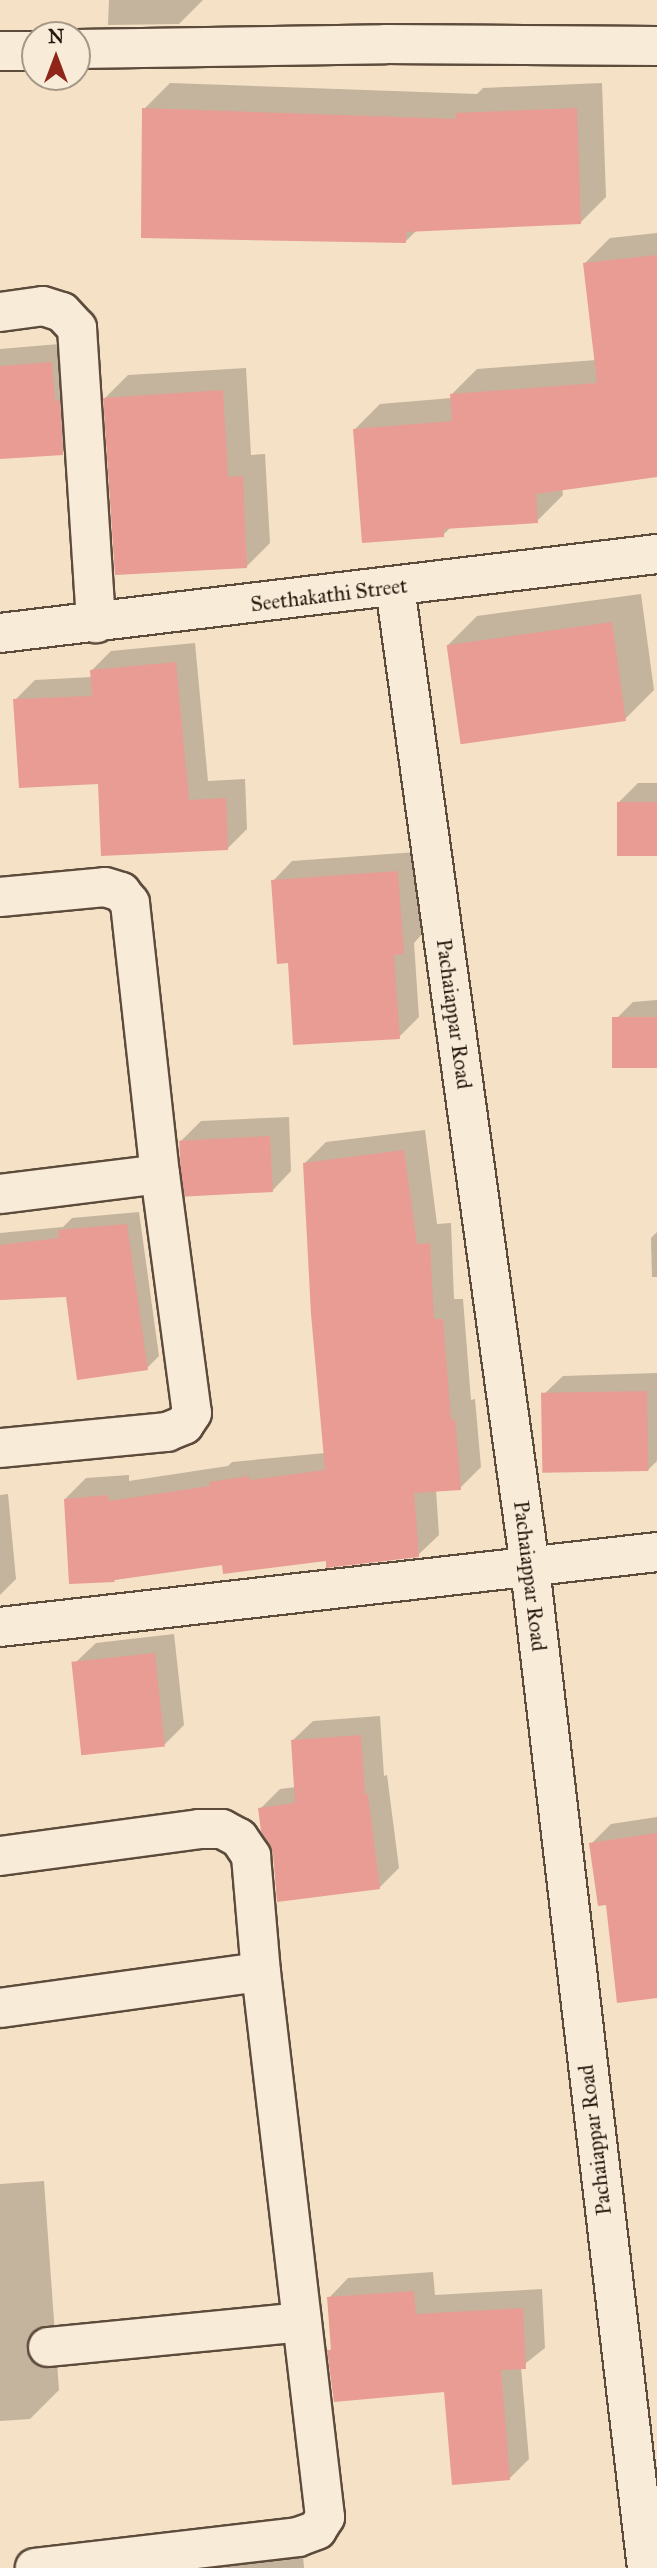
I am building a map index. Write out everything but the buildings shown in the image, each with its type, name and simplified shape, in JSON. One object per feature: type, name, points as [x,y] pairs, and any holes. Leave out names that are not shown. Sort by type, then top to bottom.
[{"type":"street","points":[[91,49],[372,44],[657,46]]},
{"type":"street","points":[[0,51],[21,51]]},
{"type":"street","points":[[0,312],[43,306],[62,312],[77,328],[96,623]]},
{"type":"street","name":"Seethakathi Street","points":[[0,633],[657,554]]},
{"type":"street","name":"Pachaiappar Road","points":[[395,587],[530,1568],[647,2568]]},
{"type":"street","points":[[0,897],[105,887],[121,892],[130,903],[160,1174],[192,1413],[184,1425],[167,1432],[0,1447]]},
{"type":"street","points":[[0,1194],[160,1174]]},
{"type":"street","points":[[0,1627],[657,1552]]},
{"type":"street","points":[[0,1856],[199,1829],[222,1829],[239,1838],[251,1856],[261,1972],[325,2517],[317,2530],[298,2538],[35,2568]]},
{"type":"street","points":[[0,2008],[261,1972]]},
{"type":"street","points":[[48,2347],[302,2322]]}]
